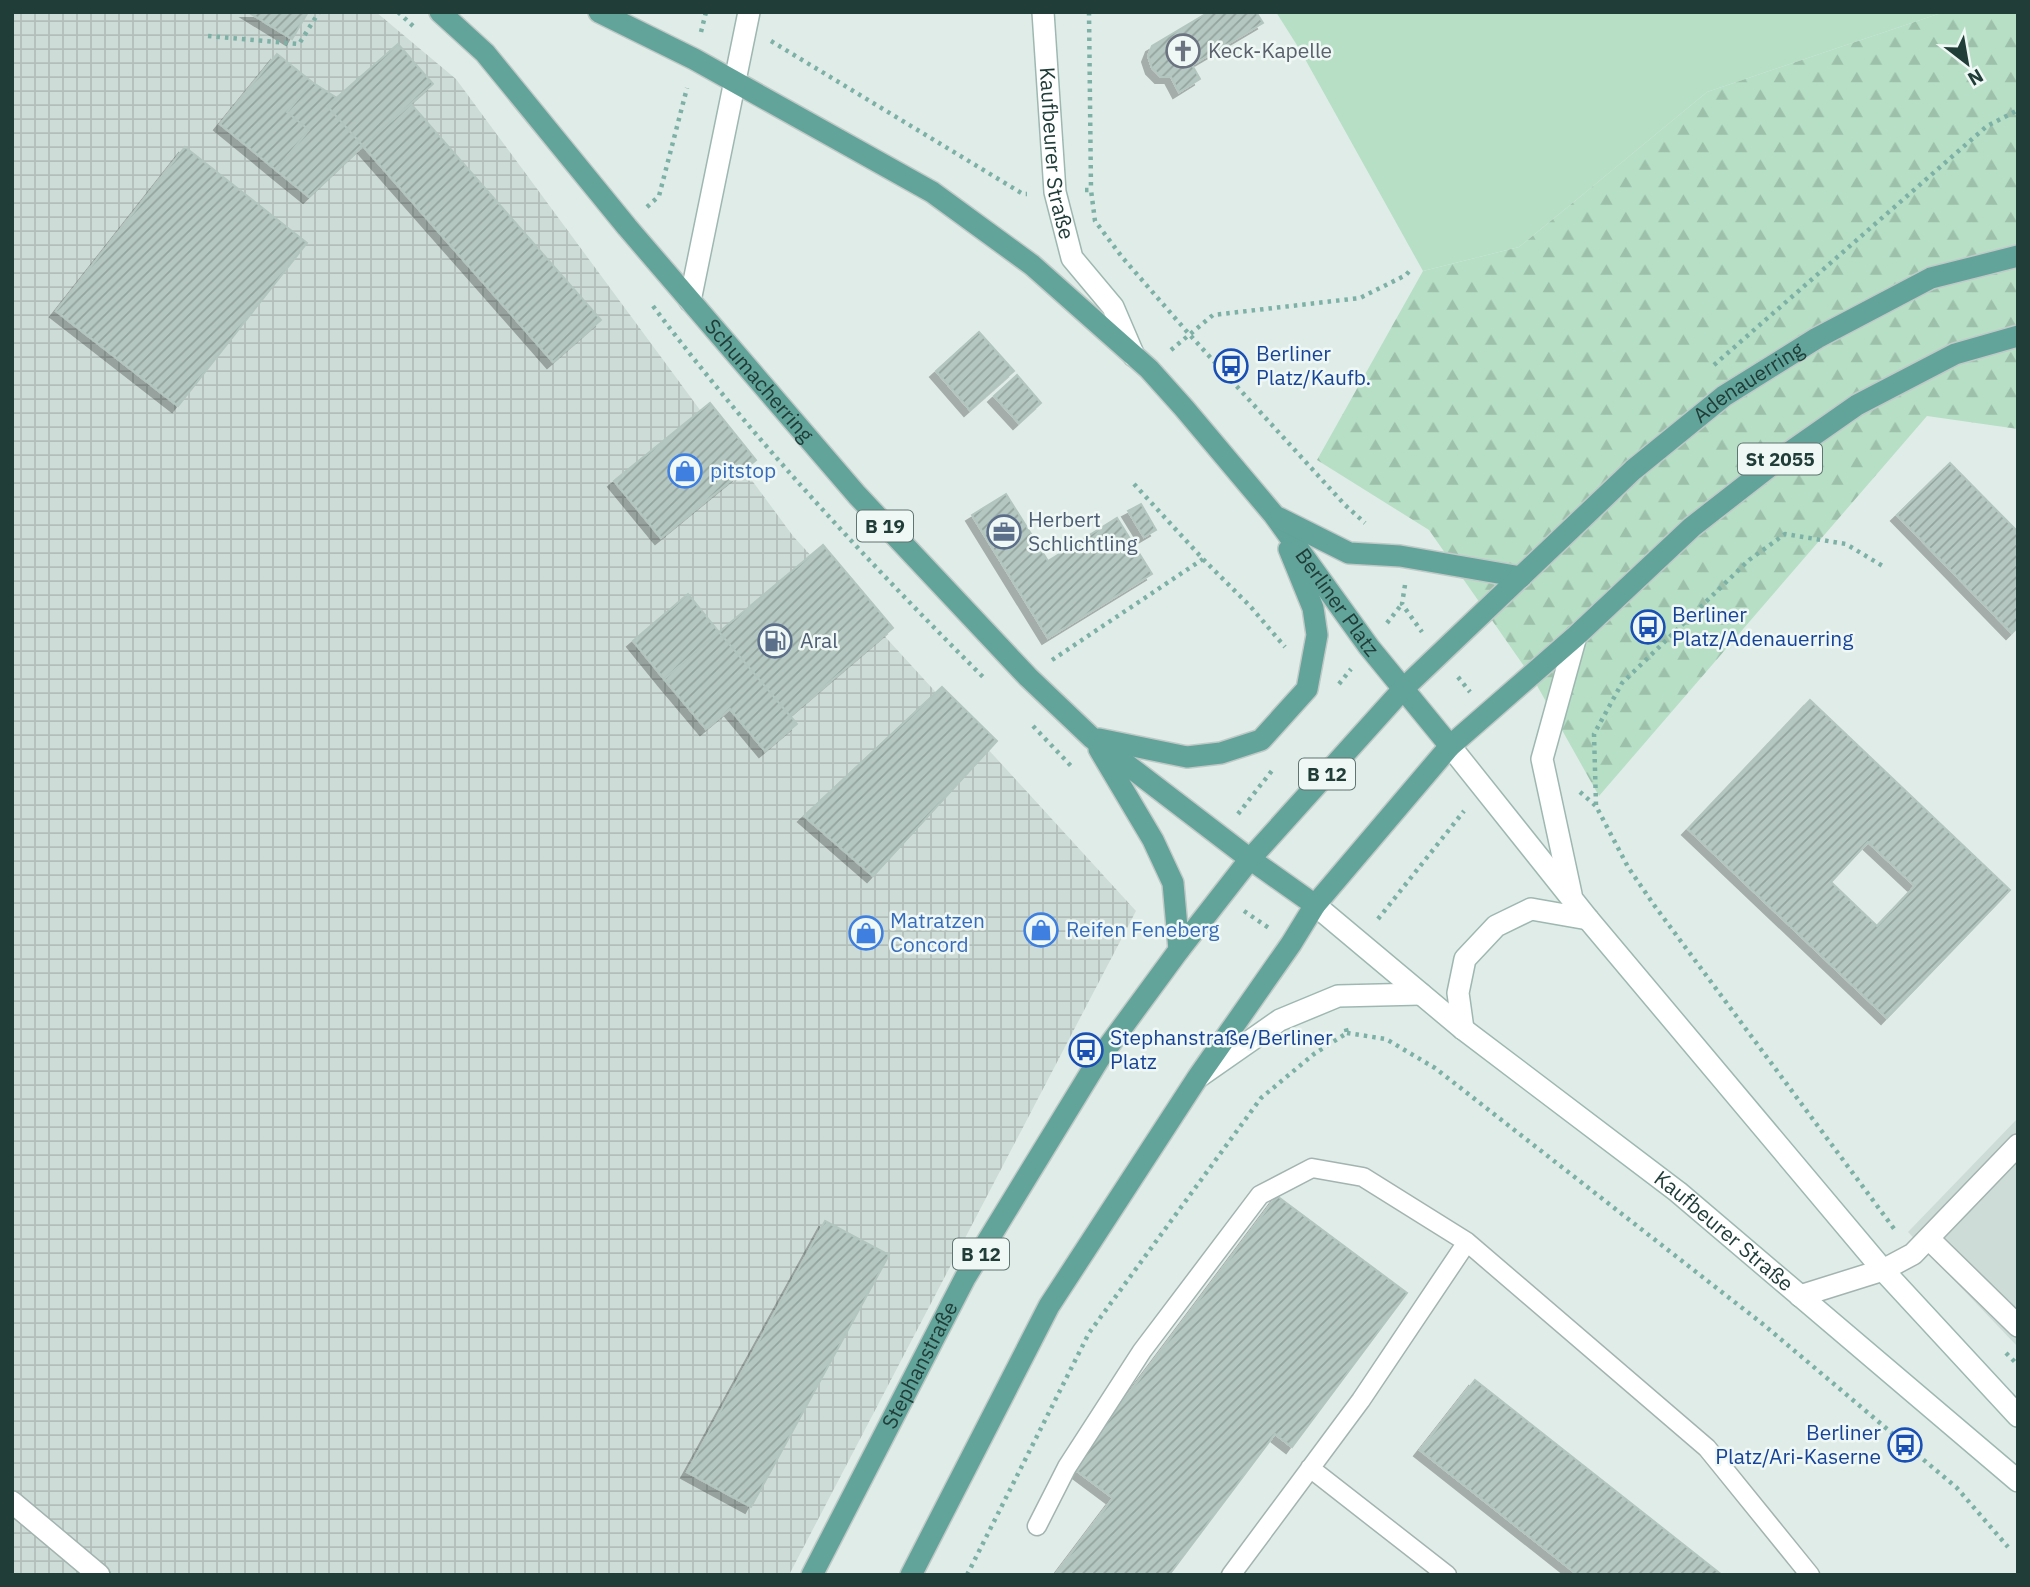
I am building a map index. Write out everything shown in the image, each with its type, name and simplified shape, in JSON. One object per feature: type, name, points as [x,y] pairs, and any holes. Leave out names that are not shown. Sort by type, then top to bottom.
[{"type":"main road","name":"Schumacherring","points":[[440,12],[485,53],[626,227],[857,495],[963,611],[1092,738]]},
{"type":"main road","points":[[599,12],[694,59],[932,192],[1032,265],[1141,362],[1275,515],[1313,608],[1317,635],[1307,689],[1261,740],[1221,753],[1187,757],[1092,738]]},
{"type":"main road","points":[[690,301],[748,12]]},
{"type":"main road","name":"Kaufbeurer Straße","points":[[1043,12],[1055,192],[1068,244],[1072,258],[1113,307],[1141,362]]},
{"type":"main road","name":"Adenauerring","points":[[1521,577],[1633,470],[1724,396],[1817,338],[1931,278],[2018,256]]},
{"type":"main road","name":"St 2055","points":[[1576,636],[1692,527],[1774,463],[1857,405],[1955,354],[2018,336]]},
{"type":"main road","points":[[1275,515],[1349,553],[1400,556],[1521,577]]},
{"type":"main road","name":"Berliner Platz","points":[[1275,515],[1369,647],[1573,900]]},
{"type":"main road","points":[[1404,688],[1521,577]]},
{"type":"main road","points":[[911,1575],[1049,1306],[1198,1077],[1315,905],[1450,746],[1576,636]]},
{"type":"main road","points":[[1576,636],[1542,758],[1573,900],[1883,1270],[2018,1416]]},
{"type":"main road","name":"B 12","points":[[1179,950],[1250,859],[1404,688]]},
{"type":"main road","points":[[1092,738],[1153,840],[1173,883],[1179,950]]},
{"type":"main road","name":"B 19","points":[[1092,738],[1250,859],[1315,905],[1421,994]]},
{"type":"main road","points":[[1463,1029],[1458,993],[1465,959],[1496,926],[1531,909],[1588,919]]},
{"type":"main road","name":"Stephanstraße","points":[[812,1575],[965,1278],[1099,1059],[1179,950]]},
{"type":"main road","points":[[1198,1077],[1280,1020],[1338,996],[1421,994]]},
{"type":"main road","name":"Kaufbeurer Straße","points":[[1421,994],[1678,1192],[2018,1481]]},
{"type":"main road","points":[[1800,1296],[1883,1270],[1913,1254],[2018,1145]]},
{"type":"main road","points":[[1929,1239],[2018,1326]]},
{"type":"main road","points":[[12,1502],[99,1575]]},
{"type":"lane","points":[[1037,1525],[1067,1467],[1142,1351],[1260,1195],[1312,1168],[1363,1177],[1467,1242],[1707,1448],[1810,1575]]},
{"type":"lane","points":[[1231,1575],[1361,1400],[1467,1242]]},
{"type":"lane","points":[[1310,1468],[1447,1575]]},
{"type":"path","points":[[208,36],[299,44],[319,12]]},
{"type":"path","points":[[626,227],[659,196],[706,12]]},
{"type":"path","points":[[1089,12],[1091,190]]},
{"type":"path","points":[[1710,368],[1987,126],[2018,110]]},
{"type":"path","points":[[1141,362],[1213,315],[1360,298],[1406,275],[1412,268]]},
{"type":"path","points":[[1134,484],[1288,650],[1311,670]]},
{"type":"path","points":[[1597,806],[1594,734],[1622,683],[1749,560],[1785,534],[1846,544],[1886,569]]},
{"type":"path","points":[[1028,677],[1203,559]]},
{"type":"path","points":[[1359,942],[1483,788]]},
{"type":"path","points":[[1578,790],[1597,806],[1628,867],[1654,905],[1913,1254]]},
{"type":"path","points":[[1222,895],[1291,944]]},
{"type":"path","points":[[1338,996],[1347,1032]]},
{"type":"path","points":[[967,1575],[1089,1333],[1261,1098],[1314,1054],[1347,1032],[1386,1039],[1435,1068],[1774,1334],[1956,1488],[2008,1547]]},
{"type":"path","points":[[1999,1345],[2018,1365]]},
{"type":"shaded area","points":[[12,12],[376,12],[456,79],[793,536],[1136,911],[789,1575],[12,1575]]},
{"type":"shaded area","points":[[2018,1118],[2018,1347],[1908,1232]]},
{"type":"green space","points":[[1276,12],[1944,12],[1707,92],[1519,247],[1423,271],[1300,50]]},
{"type":"green space","points":[[1944,12],[2018,12],[2018,429],[1927,416],[1599,796],[1535,682],[1429,530],[1317,460],[1423,271],[1519,247],[1707,92]]},
{"type":"building","points":[[248,12],[308,12],[292,39]]},
{"type":"building","name":"Keck-Kapelle","points":[[1209,12],[1256,12],[1263,23],[1192,65],[1200,79],[1179,92],[1171,77],[1161,77],[1152,68],[1148,56],[1152,46]]},
{"type":"building","points":[[398,44],[433,84],[363,146],[327,106]]},
{"type":"building","points":[[277,54],[312,82],[287,112],[309,130],[276,170],[220,124]]},
{"type":"building","points":[[312,82],[337,98],[327,106],[363,146],[309,197],[276,170],[309,130],[287,112]]},
{"type":"building","points":[[411,104],[601,320],[553,362],[363,146]]},
{"type":"building","points":[[185,147],[307,243],[178,406],[56,311]]},
{"type":"building","points":[[979,332],[1014,371],[970,410],[936,371]]},
{"type":"building","points":[[1017,375],[1041,403],[1019,423],[994,396]]},
{"type":"building","name":"pitstop","points":[[710,403],[756,460],[661,538],[614,481]]},
{"type":"building","points":[[1950,463],[2018,532],[2018,627],[2012,633],[1897,515]]},
{"type":"building","points":[[1006,494],[1048,561],[1117,518],[1152,574],[1048,638],[972,515]]},
{"type":"building","points":[[1141,504],[1156,530],[1144,537],[1128,511]]},
{"type":"building","points":[[823,545],[893,628],[790,716],[719,632]]},
{"type":"building","points":[[688,594],[719,632],[664,679],[633,641]]},
{"type":"building","points":[[719,632],[797,724],[765,751],[730,709],[706,729],[664,679]]},
{"type":"building","points":[[942,687],[997,741],[873,876],[804,816]]},
{"type":"building","points":[[1810,700],[2010,890],[1887,1018],[1688,829]],"holes":[[[1868,842],[1915,886],[1877,926],[1831,882]]]},
{"type":"building","points":[[1277,1196],[1407,1293],[1292,1447],[1275,1434],[1169,1575],[1055,1575],[1113,1498],[1073,1468]]},
{"type":"building","points":[[825,1221],[889,1255],[751,1507],[687,1472]]},
{"type":"building","points":[[1475,1380],[1722,1575],[1578,1575],[1420,1450]]},
{"type":"place","name":"Keck-Kapelle","points":[[1183,51]]},
{"type":"place","name":"Berliner Platz/Kaufb.","points":[[1231,366]]},
{"type":"place","name":"pitstop","points":[[685,471]]},
{"type":"place","name":"Herbert Schlichtling","points":[[1004,532]]},
{"type":"place","name":"Berliner Platz/Adenauerring","points":[[1648,627]]},
{"type":"place","name":"Aral","points":[[775,641]]},
{"type":"place","name":"Reifen Feneberg","points":[[1041,930]]},
{"type":"place","name":"Matratzen Concord","points":[[866,933]]},
{"type":"place","name":"Stephanstraße/Berliner Platz","points":[[1086,1050]]},
{"type":"place","name":"Berliner Platz/Ari-Kaserne","points":[[1905,1445]]}]
